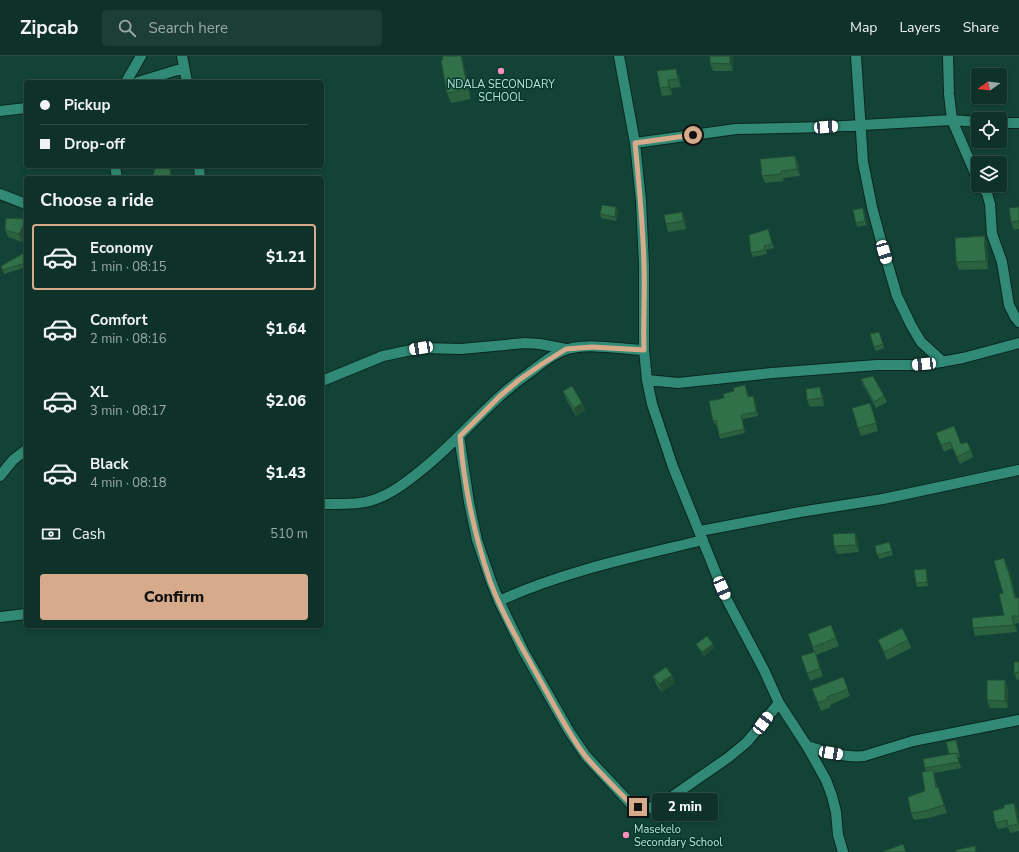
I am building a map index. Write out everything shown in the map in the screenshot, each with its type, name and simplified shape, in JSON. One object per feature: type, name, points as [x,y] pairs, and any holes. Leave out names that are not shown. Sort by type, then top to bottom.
[{"type":"street","points":[[127,80],[141,56]]},
{"type":"street","points":[[182,56],[187,80]]},
{"type":"street","points":[[619,56],[635,143],[641,201],[644,265],[644,350],[647,380],[652,404],[673,467],[726,598],[764,670],[779,703],[807,746],[826,780],[836,812],[838,835],[843,852]]},
{"type":"street","points":[[856,56],[863,162],[872,207],[897,296],[921,342],[943,362]]},
{"type":"street","points":[[948,56],[949,94],[952,120],[971,164]]},
{"type":"street","points":[[145,80],[184,68]]},
{"type":"street","points":[[0,111],[24,108]]},
{"type":"street","points":[[635,143],[736,129],[826,127],[952,120],[971,121]]},
{"type":"street","points":[[1007,123],[1019,123]]},
{"type":"street","points":[[986,192],[990,204],[992,234],[1002,262],[1009,305],[1019,322]]},
{"type":"street","points":[[0,194],[24,203]]},
{"type":"street","points":[[324,380],[383,356],[421,348],[461,349],[525,343],[566,349],[592,347],[644,350]]},
{"type":"street","points":[[647,380],[678,383],[765,373],[877,365],[911,366],[943,362],[984,353],[1019,343]]},
{"type":"street","points":[[324,504],[363,503],[389,493],[413,477],[437,457],[500,396],[519,380],[566,349]]},
{"type":"street","points":[[460,436],[469,502],[477,540],[490,581],[499,601],[528,658],[569,731],[586,756],[630,803],[638,807],[650,808],[659,804],[729,757],[747,742],[779,703]]},
{"type":"street","points":[[0,476],[13,460],[24,452]]},
{"type":"street","points":[[499,601],[544,582],[701,536],[800,512],[883,499],[1019,470]]},
{"type":"street","points":[[0,617],[24,614]]},
{"type":"street","points":[[807,746],[831,753],[864,756],[913,741],[1019,720]]},
{"type":"building","points":[[442,56],[461,56],[468,89],[447,93],[441,60],[443,60]]},
{"type":"building","points":[[710,56],[730,56],[730,64],[710,63]]},
{"type":"building","points":[[676,69],[678,79],[668,80],[669,87],[660,88],[657,71]]},
{"type":"building","points":[[795,156],[797,169],[781,171],[781,174],[762,176],[760,159]]},
{"type":"building","points":[[155,168],[170,169],[171,176],[153,176]]},
{"type":"building","points":[[602,205],[616,207],[615,217],[600,214]]},
{"type":"building","points":[[1019,207],[1019,221],[1011,222],[1009,208]]},
{"type":"building","points":[[863,208],[865,221],[856,223],[853,210]]},
{"type":"building","points":[[682,212],[683,221],[666,224],[664,215]]},
{"type":"building","points":[[6,218],[24,219],[24,225],[19,234],[5,230]]},
{"type":"building","points":[[768,229],[772,244],[764,246],[765,250],[751,253],[749,235]]},
{"type":"building","points":[[984,236],[986,261],[956,262],[955,238]]},
{"type":"building","points":[[24,253],[24,264],[2,270],[1,266]]},
{"type":"building","points":[[879,332],[883,344],[874,347],[870,334]]},
{"type":"building","points":[[873,376],[884,396],[874,402],[861,379]]},
{"type":"building","points":[[745,385],[748,397],[753,396],[756,412],[741,415],[744,429],[719,435],[716,420],[713,421],[709,401],[724,398],[723,394],[734,391],[733,388]]},
{"type":"building","points":[[572,386],[582,403],[574,408],[563,391]]},
{"type":"building","points":[[820,387],[822,398],[807,400],[806,389]]},
{"type":"building","points":[[870,403],[876,423],[858,428],[852,408]]},
{"type":"building","points":[[954,426],[961,444],[967,442],[971,450],[957,457],[950,442],[941,445],[936,433]]},
{"type":"building","points":[[855,533],[856,545],[834,546],[833,534]]},
{"type":"building","points":[[889,542],[892,551],[877,555],[875,546]]},
{"type":"building","points":[[1004,558],[1015,598],[1019,598],[1019,616],[1012,616],[1014,625],[973,628],[972,618],[1004,615],[999,594],[1003,593],[994,561]]},
{"type":"building","points":[[926,569],[927,582],[916,583],[914,570]]},
{"type":"building","points":[[831,625],[836,638],[813,647],[808,634]]},
{"type":"building","points":[[902,628],[908,640],[884,652],[878,640]]},
{"type":"building","points":[[707,636],[713,644],[702,652],[696,644]]},
{"type":"building","points":[[815,652],[820,669],[807,673],[801,656]]},
{"type":"building","points":[[1014,662],[1019,662],[1019,672],[1014,673]]},
{"type":"building","points":[[666,667],[672,675],[659,684],[653,676]]},
{"type":"building","points":[[843,677],[848,689],[827,697],[828,699],[818,703],[812,689]]},
{"type":"building","points":[[987,680],[1005,680],[1005,701],[987,700]]},
{"type":"building","points":[[956,740],[959,753],[949,754],[946,742]]},
{"type":"building","points":[[956,753],[959,762],[925,768],[923,759]]},
{"type":"building","points":[[933,770],[936,788],[938,787],[944,805],[925,811],[911,813],[908,797],[925,791],[922,772]]},
{"type":"building","points":[[1014,803],[1018,824],[1008,826],[1007,820],[995,823],[993,811],[1004,808],[1004,805]]},
{"type":"building","points":[[903,844],[906,852],[882,852]]},
{"type":"building","points":[[975,846],[976,852],[956,852],[956,850]]},
{"type":"place","name":"NDALA SECONDARY SCHOOL","points":[[501,71]]},
{"type":"place","name":"Masekelo Secondary School","points":[[626,835]]},
{"type":"route","points":[[638,807],[630,803],[602,774],[586,756],[569,731],[524,652],[499,601],[490,581],[477,540],[462,460],[460,436],[500,396],[519,380],[566,349],[592,347],[644,350],[644,265],[641,201],[635,143],[693,135]]}]
